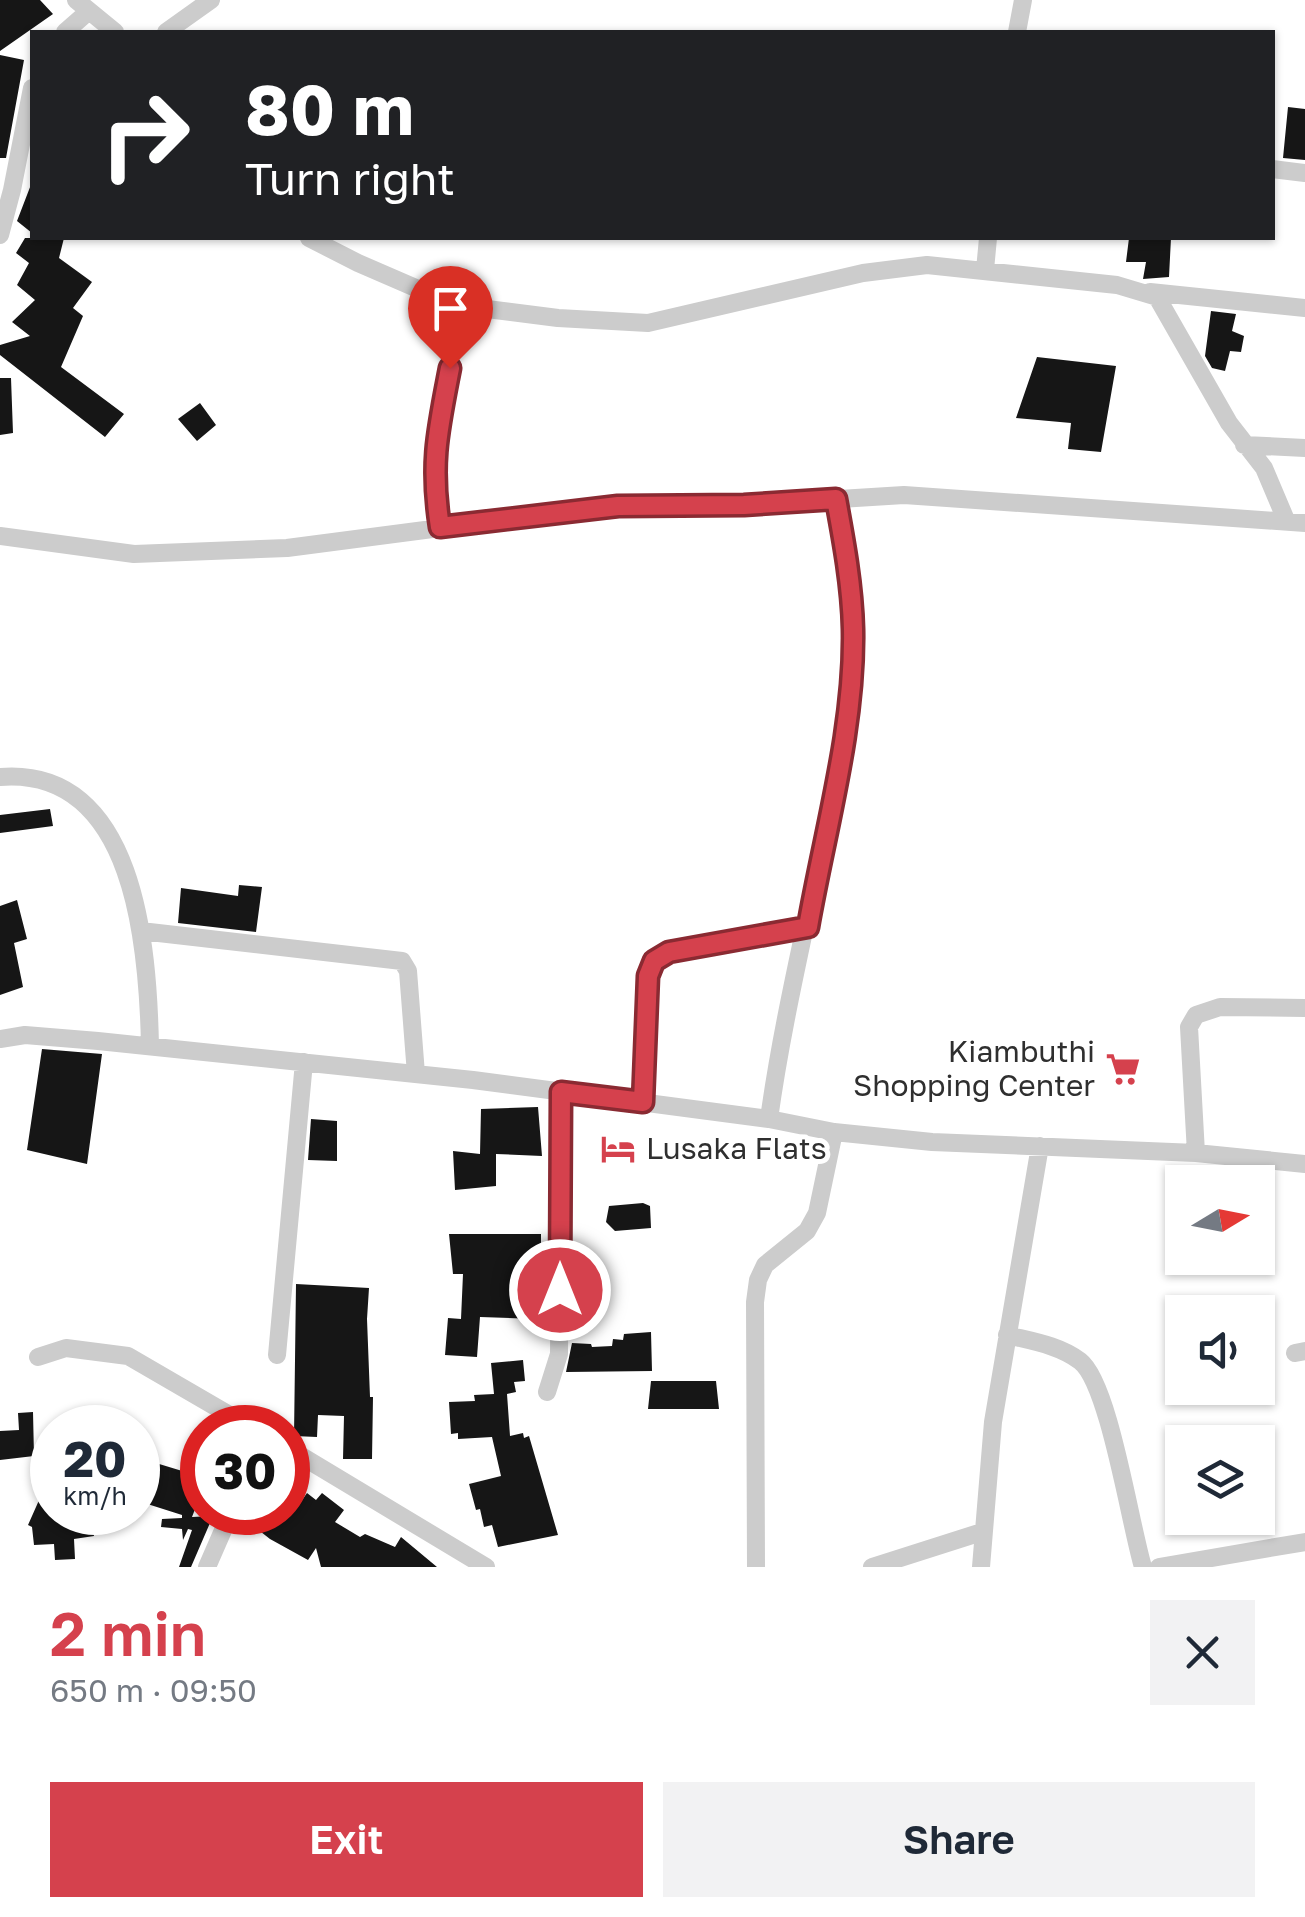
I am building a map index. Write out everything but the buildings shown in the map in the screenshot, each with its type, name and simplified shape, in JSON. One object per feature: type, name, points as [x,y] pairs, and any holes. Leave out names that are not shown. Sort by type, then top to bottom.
[{"type":"street","points":[[168,30],[190,6],[211,0]]},
{"type":"street","points":[[1017,30],[1023,0]]},
{"type":"street","points":[[66,30],[83,5],[114,30]]},
{"type":"street","points":[[0,235],[30,98]]},
{"type":"street","points":[[1275,169],[1305,173]]},
{"type":"street","points":[[313,240],[358,264],[455,305],[558,318],[648,323],[863,273],[927,266],[1117,284],[1149,292],[1305,308]]},
{"type":"street","points":[[984,270],[988,240]]},
{"type":"street","points":[[1149,292],[1157,297],[1211,395],[1264,468],[1296,522]]},
{"type":"street","points":[[440,527],[434,487],[435,438],[455,341],[455,305]]},
{"type":"street","points":[[1244,445],[1305,448]]},
{"type":"street","points":[[0,536],[134,554],[287,548],[618,506],[744,505],[904,495],[1296,522]]},
{"type":"street","points":[[769,1119],[779,1046],[808,927],[846,718],[853,630],[836,499]]},
{"type":"street","points":[[0,778],[36,777],[64,786],[89,807],[108,831],[122,861],[142,931],[149,986],[150,1046]]},
{"type":"street","points":[[643,1102],[648,976],[654,961],[669,952],[808,927]]},
{"type":"street","points":[[142,931],[402,961],[408,971],[416,1074]]},
{"type":"street","points":[[1196,1154],[1189,1026],[1196,1015],[1220,1007],[1305,1008]]},
{"type":"street","points":[[0,1039],[24,1035],[416,1074],[932,1142],[1196,1154],[1305,1164]]},
{"type":"street","points":[[277,1354],[304,1062]]},
{"type":"street","points":[[547,1392],[560,1354],[561,1092]]},
{"type":"street","points":[[756,1567],[754,1302],[765,1265],[807,1231],[818,1214],[834,1132]]},
{"type":"street","points":[[981,1567],[1007,1335],[1040,1146]]},
{"type":"street","points":[[1007,1335],[1054,1347],[1080,1361],[1094,1377],[1144,1567]]},
{"type":"street","points":[[38,1357],[66,1348],[128,1356],[212,1405]]},
{"type":"street","points":[[310,1461],[486,1567]]},
{"type":"street","points":[[872,1567],[982,1532]]},
{"type":"street","points":[[207,1567],[221,1535]]},
{"type":"street","points":[[1159,1567],[1305,1542]]},
{"type":"place","name":"Kiambuthi Shopping Center","points":[[1123,1069]]},
{"type":"place","name":"Lusaka Flats","points":[[618,1149]]},
{"type":"route","points":[[450,368],[435,438],[434,487],[440,527],[618,506],[744,505],[836,499],[844,542],[853,630],[846,718],[808,927],[669,952],[654,961],[648,976],[643,1102],[561,1092],[560,1290]]}]
